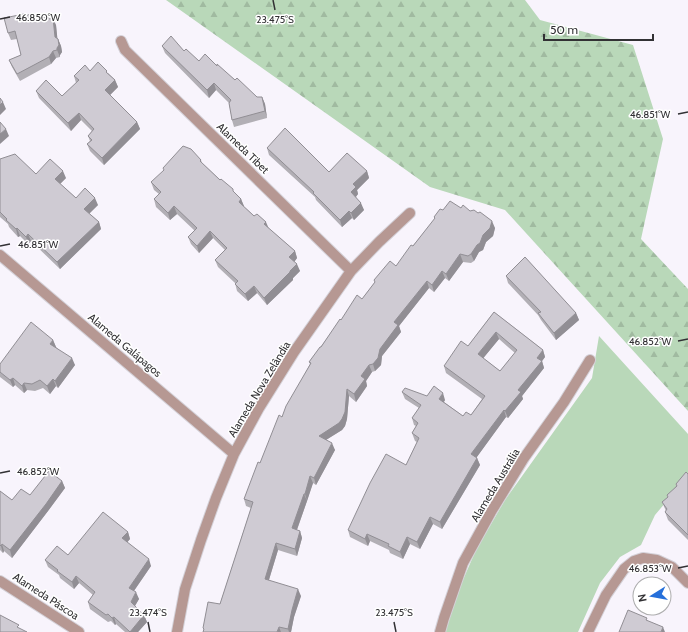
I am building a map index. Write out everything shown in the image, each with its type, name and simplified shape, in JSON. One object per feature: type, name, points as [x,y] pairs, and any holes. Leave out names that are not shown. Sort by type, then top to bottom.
[{"type":"street","name":"Alameda Tibet","points":[[121,41],[125,50],[351,271]]},
{"type":"street","name":"Alameda Nova Zelândia","points":[[177,632],[185,589],[198,547],[234,454],[259,408],[294,352],[351,271],[410,213]]},
{"type":"street","name":"Alameda Galápagos","points":[[0,255],[234,454]]},
{"type":"street","name":"Alameda Austrália","points":[[440,632],[463,563],[491,512],[524,458],[564,402],[590,360]]},
{"type":"street","points":[[588,632],[606,595],[624,569],[634,561],[643,558],[658,560],[672,567],[688,584]]},
{"type":"street","name":"Alameda Páscoa","points":[[0,581],[79,632]]},
{"type":"green space","points":[[166,0],[525,0],[540,20],[633,45],[663,139],[641,239],[688,289],[688,411],[505,210],[430,187]]},
{"type":"green space","points":[[599,336],[688,434],[688,476],[655,515],[641,545],[620,557],[600,583],[578,632],[445,632],[462,582],[476,550],[505,500],[592,378]]},
{"type":"building","points":[[24,14],[24,16],[32,14],[33,19],[48,17],[49,19],[53,18],[55,37],[58,39],[59,45],[57,50],[53,51],[49,57],[17,74],[9,60],[21,55],[15,31],[8,33],[4,18]]},
{"type":"building","points":[[171,36],[184,51],[186,49],[199,61],[205,54],[217,66],[217,64],[235,80],[237,78],[257,97],[262,97],[265,111],[232,120],[229,103],[231,100],[214,83],[207,90],[162,46]]},
{"type":"building","points":[[98,62],[115,80],[105,90],[137,122],[102,158],[87,144],[92,140],[88,136],[94,129],[79,113],[68,123],[36,91],[46,80],[62,96],[79,80],[74,76],[85,65],[90,71]]},
{"type":"building","points":[[0,98],[3,102],[0,105]]},
{"type":"building","points":[[0,122],[6,129],[0,134]]},
{"type":"building","points":[[285,128],[329,172],[347,153],[367,171],[353,184],[356,187],[351,192],[361,203],[351,213],[349,211],[340,220],[313,193],[314,192],[267,148]]},
{"type":"building","points":[[183,146],[191,149],[201,160],[200,161],[220,180],[221,179],[233,189],[233,191],[241,199],[239,202],[254,216],[257,214],[266,222],[264,224],[295,251],[289,257],[297,264],[264,298],[254,286],[245,294],[235,284],[238,281],[215,260],[227,248],[210,231],[197,246],[188,237],[197,228],[174,206],[168,213],[154,199],[161,192],[151,182],[164,170],[163,168]]},
{"type":"building","points":[[15,154],[36,174],[50,159],[63,171],[55,179],[76,198],[85,188],[95,198],[84,209],[99,222],[57,262],[28,234],[26,237],[17,228],[16,229],[0,212],[0,159]]},
{"type":"building","points":[[450,201],[461,208],[463,205],[470,211],[474,210],[478,213],[480,212],[492,221],[490,228],[483,235],[480,243],[471,254],[468,256],[460,254],[446,274],[442,271],[432,285],[427,281],[394,322],[398,325],[380,349],[378,358],[373,364],[369,365],[361,376],[365,379],[354,394],[347,389],[345,412],[342,419],[339,423],[319,436],[332,443],[314,478],[310,476],[292,528],[300,531],[295,549],[276,543],[265,579],[298,589],[288,629],[279,627],[277,632],[203,632],[208,602],[220,604],[253,502],[244,499],[258,462],[260,463],[279,415],[282,417],[286,406],[311,363],[309,362],[340,319],[341,320],[357,295],[362,299],[375,282],[374,280],[390,261],[396,266],[411,245],[413,246],[435,218],[434,217],[440,209],[443,210]]},
{"type":"building","points":[[525,257],[576,313],[554,333],[538,313],[541,312],[506,276]]},
{"type":"building","points":[[494,312],[543,350],[537,358],[542,361],[518,390],[521,392],[505,411],[504,410],[471,454],[477,458],[440,522],[430,517],[417,542],[407,537],[400,552],[388,546],[389,544],[367,534],[365,539],[348,530],[370,483],[386,454],[406,465],[419,438],[412,433],[418,423],[412,418],[421,405],[402,392],[405,388],[427,396],[434,386],[443,393],[439,399],[463,416],[466,412],[471,415],[485,396],[444,366],[461,341],[468,346]],"holes":[[[496,332],[517,350],[500,371],[478,354]]]},
{"type":"building","points":[[31,322],[53,340],[50,344],[72,358],[55,381],[53,379],[47,386],[40,380],[32,384],[24,383],[22,386],[13,378],[10,380],[0,372],[0,364]]},
{"type":"building","points":[[49,471],[62,481],[10,550],[2,544],[1,546],[0,491],[12,500],[21,489],[30,495]]},
{"type":"building","points":[[686,472],[688,474],[688,535],[665,512],[667,509],[662,502],[677,486],[676,484]]},
{"type":"building","points":[[103,512],[128,532],[122,538],[149,559],[129,588],[136,592],[131,602],[144,615],[130,632],[114,617],[112,618],[108,614],[106,615],[88,602],[95,592],[76,576],[72,582],[45,560],[57,546],[68,555]]},
{"type":"building","points":[[628,610],[632,612],[632,616],[642,616],[647,618],[646,620],[663,627],[661,632],[619,632]]},
{"type":"building","points":[[0,615],[19,625],[17,627],[27,632],[0,632]]}]
